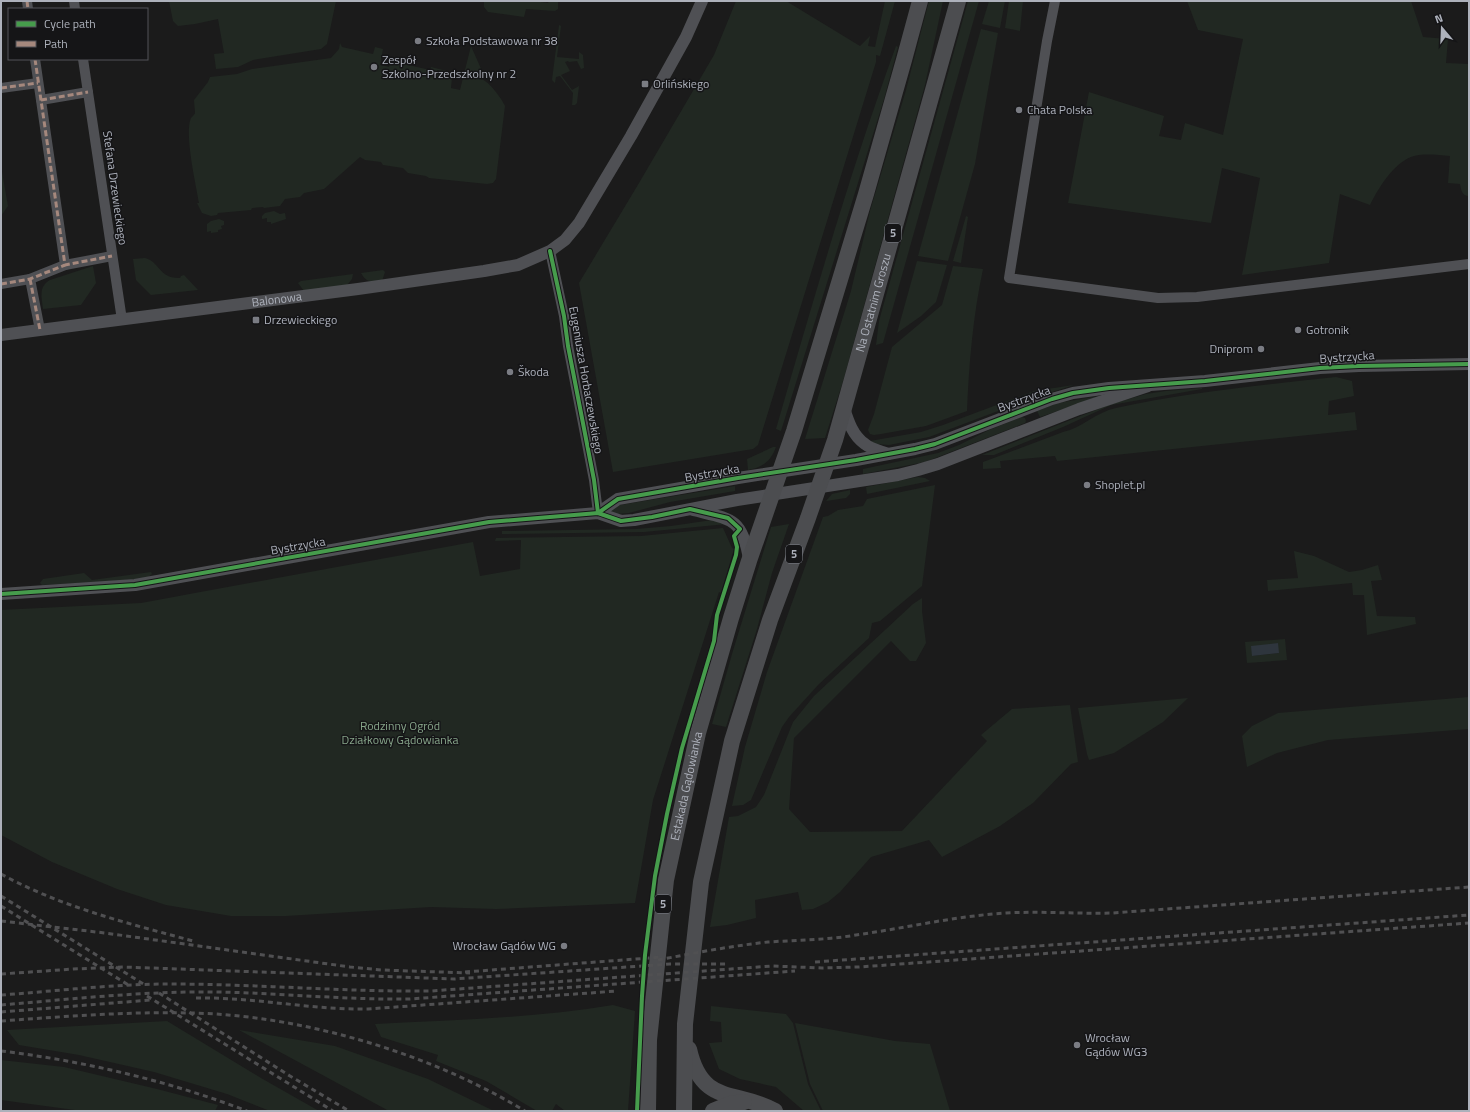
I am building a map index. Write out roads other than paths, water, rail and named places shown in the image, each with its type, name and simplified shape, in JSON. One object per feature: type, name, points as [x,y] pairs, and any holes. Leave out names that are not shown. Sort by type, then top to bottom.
[{"type":"main road","name":"5","points":[[779,472],[793,435],[866,194],[920,1]]},
{"type":"main road","name":"Na Ostatnim Groszu","points":[[818,488],[835,440],[958,1]]},
{"type":"main road","name":"Estakada Gądowianka","points":[[648,1111],[649,1040],[666,880],[698,733],[749,561],[779,472]]},
{"type":"main road","name":"5","points":[[684,1111],[685,1024],[701,882],[732,741],[770,620],[818,488]]},
{"type":"main road","points":[[685,1024],[691,1058],[695,1068],[704,1082],[720,1093],[761,1104],[775,1111]]},
{"type":"main road","points":[[713,1111],[730,1104],[750,1102]]},
{"type":"street","points":[[550,251],[565,240],[579,223],[627,142],[686,37],[702,1]]},
{"type":"street","points":[[1055,1],[1047,41],[1009,278],[1158,298],[1197,297],[1469,264]]},
{"type":"street","points":[[35,60],[65,265]]},
{"type":"street","name":"Stefana Drzewieckiego","points":[[83,60],[122,320]]},
{"type":"street","points":[[1,88],[38,83]]},
{"type":"street","points":[[41,100],[88,92]]},
{"type":"street","name":"Balonowa","points":[[1,335],[358,289],[484,271],[518,265],[550,251]]},
{"type":"street","name":"Eugeniusza Horbaczewskiego","points":[[550,251],[564,316],[568,346],[594,480],[598,513]]},
{"type":"street","points":[[1,284],[30,279],[65,265],[112,256]]},
{"type":"street","points":[[30,279],[40,330]]},
{"type":"street","name":"Bystrzycka","points":[[598,513],[618,499],[890,454],[935,444],[1052,398],[1073,393],[1109,388],[1148,386],[1351,366],[1469,364]]},
{"type":"street","name":"Bystrzycka","points":[[1,594],[135,585],[489,522],[598,513],[621,521],[652,517],[771,494],[898,475],[959,456],[1079,409],[1148,386]]},
{"type":"street","points":[[844,408],[852,429],[860,440],[868,446],[890,454]]},
{"type":"street","points":[[1019,411],[1027,412],[1032,417],[1031,424],[1025,430]]},
{"type":"street","points":[[690,509],[728,518],[740,529],[744,536],[749,561]]},
{"type":"railway","points":[[1,874],[24,886],[71,905],[119,921],[193,941]]},
{"type":"railway","points":[[658,960],[699,952],[768,942],[845,937],[949,919],[1006,913],[1112,913],[1469,887]]},
{"type":"railway","points":[[1,896],[145,985]]},
{"type":"railway","points":[[1,906],[130,986]]},
{"type":"railway","points":[[815,962],[1469,915]]},
{"type":"railway","points":[[1,921],[105,933],[350,967],[382,970],[470,973]]},
{"type":"railway","points":[[1,995],[149,984],[431,991],[772,966],[822,968],[859,967],[1469,923]]},
{"type":"railway","points":[[465,972],[662,957]]},
{"type":"railway","points":[[1,974],[123,967],[454,979],[670,964],[729,964]]},
{"type":"railway","points":[[1,1005],[108,996],[189,992],[410,999],[795,971]]},
{"type":"railway","points":[[196,998],[239,999],[325,1008],[368,1009],[617,991]]},
{"type":"railway","points":[[159,993],[290,1076],[349,1111]]},
{"type":"railway","points":[[147,996],[333,1111]]},
{"type":"railway","points":[[1,1012],[150,1000]]},
{"type":"railway","points":[[1,1021],[108,1014],[189,1013],[255,1018],[296,1025],[336,1034],[416,1058],[454,1074],[525,1111]]},
{"type":"railway","points":[[1,1051],[95,1066],[157,1081],[247,1111]]},
{"type":"place","name":"Szkoła Podstawowa nr 38","points":[[418,41]]},
{"type":"place","name":"Zespół Szkolno-Przedszkolny nr 2","points":[[374,67]]},
{"type":"place","name":"Orlińskiego","points":[[645,84]]},
{"type":"place","name":"Chata Polska","points":[[1019,110]]},
{"type":"place","name":"Drzewieckiego","points":[[256,320]]},
{"type":"place","name":"Gotronik","points":[[1298,330]]},
{"type":"place","name":"Dniprom","points":[[1261,349]]},
{"type":"place","name":"Škoda","points":[[510,372]]},
{"type":"place","name":"Shoplet.pl","points":[[1087,485]]},
{"type":"place","name":"Wrocław Gądów WG","points":[[564,946]]},
{"type":"place","name":"Wrocław Gądów WG3","points":[[1077,1045]]},
{"type":"park label","name":"Rodzinny Ogród Działkowy Gądowianka","points":[[400,733]]}]
